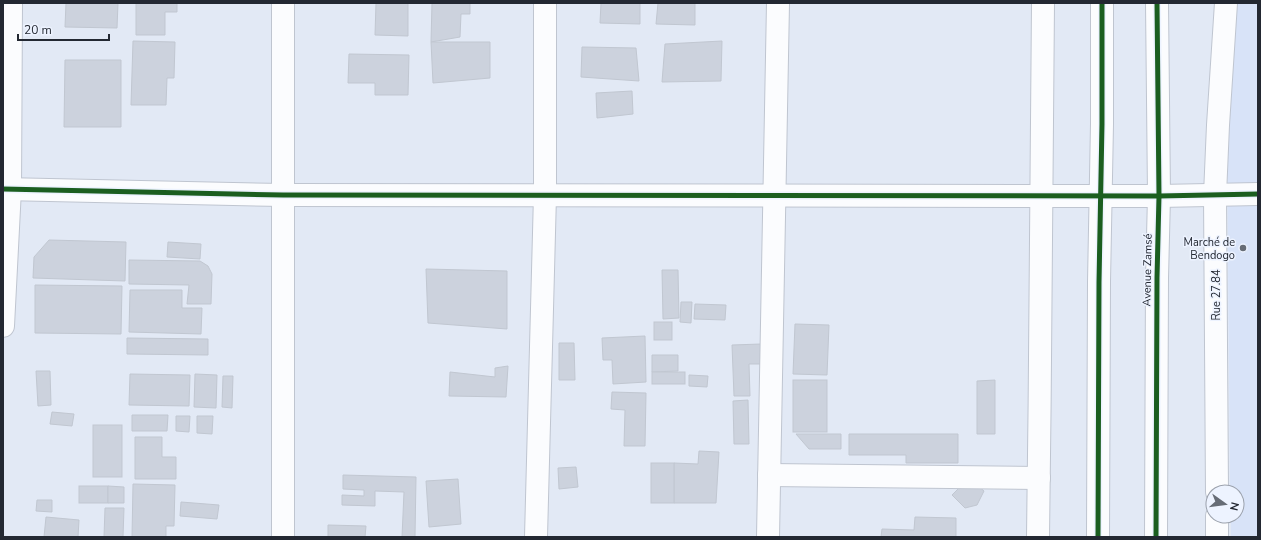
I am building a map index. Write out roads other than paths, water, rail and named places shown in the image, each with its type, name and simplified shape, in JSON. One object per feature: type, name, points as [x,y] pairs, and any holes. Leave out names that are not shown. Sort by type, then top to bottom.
[{"type":"main road","points":[[3,326],[11,3]]},
{"type":"main road","points":[[283,3],[283,537]]},
{"type":"main road","points":[[536,537],[544,195],[545,3]]},
{"type":"main road","points":[[768,537],[778,3]]},
{"type":"main road","points":[[1038,537],[1043,195],[1043,3]]},
{"type":"main road","points":[[1098,537],[1102,3]]},
{"type":"main road","name":"Avenue Zamsé","points":[[1156,537],[1157,278],[1159,196],[1157,3]]},
{"type":"main road","name":"Rue 27.84","points":[[1217,484],[1215,195],[1226,3]]},
{"type":"main road","points":[[7,189],[283,195],[1159,196],[1258,194]]},
{"type":"main road","points":[[769,475],[1039,478]]},
{"type":"main road","points":[[1217,524],[1217,537]]},
{"type":"place","name":"Marché de Bendogo","points":[[1243,248]]}]
